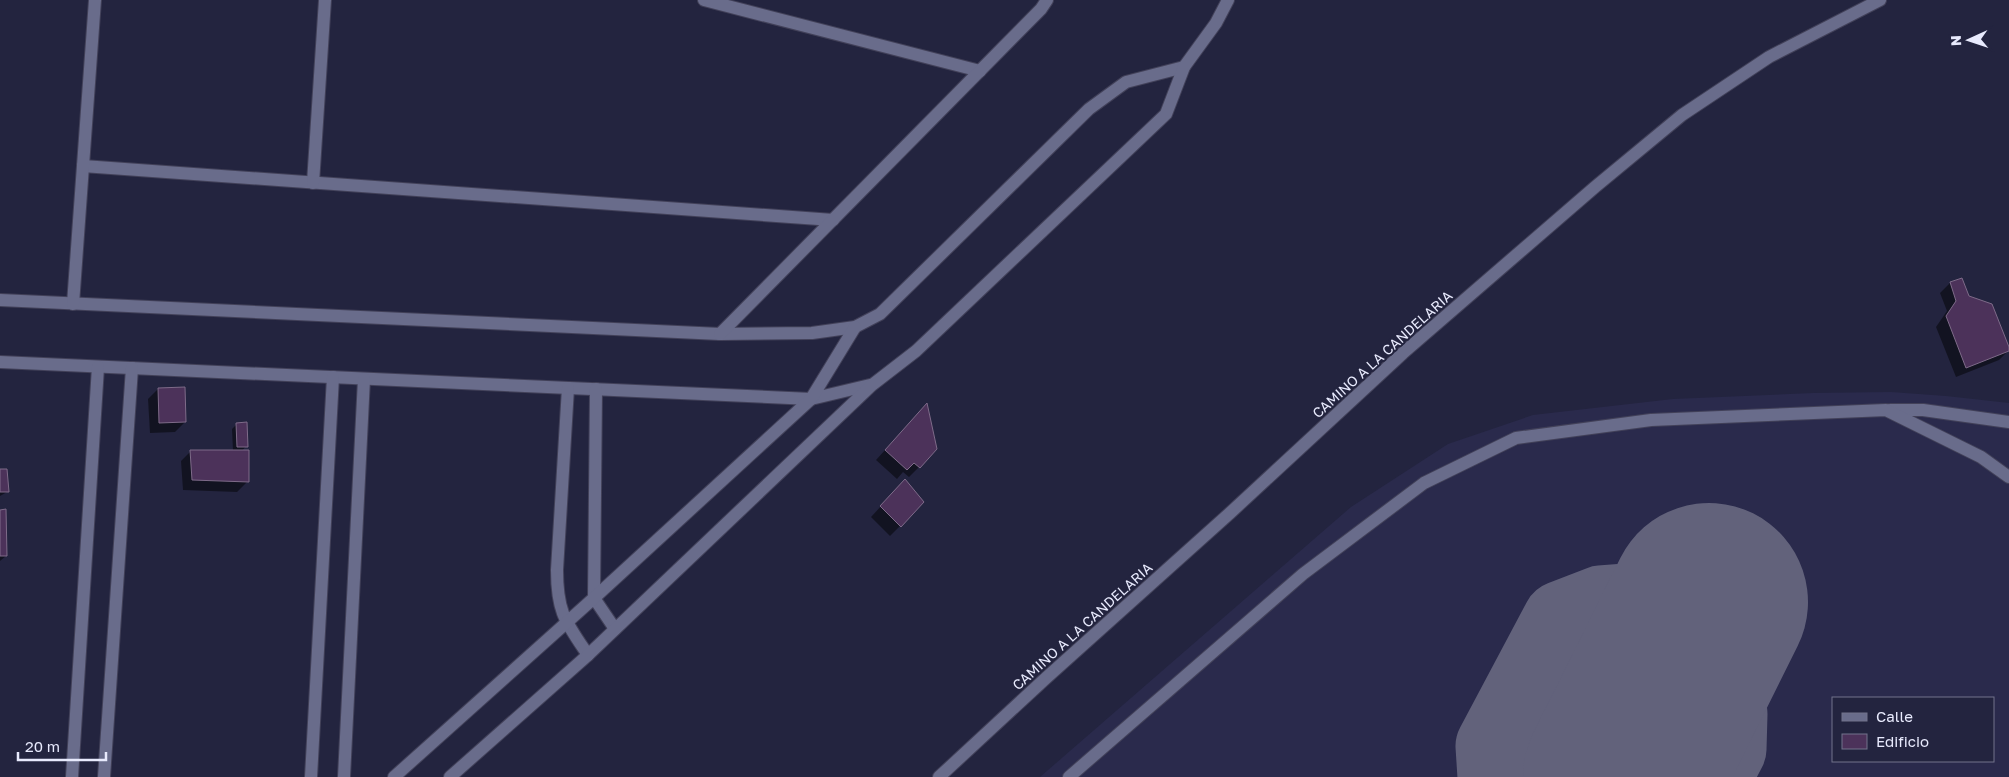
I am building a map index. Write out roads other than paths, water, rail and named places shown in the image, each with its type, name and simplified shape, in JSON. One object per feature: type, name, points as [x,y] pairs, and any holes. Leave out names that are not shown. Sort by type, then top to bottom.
[{"type":"street","points":[[73,304],[95,0]]},
{"type":"street","points":[[313,183],[325,0]]},
{"type":"street","points":[[704,0],[980,71]]},
{"type":"street","points":[[720,334],[1041,10],[1047,0]]},
{"type":"street","points":[[450,777],[588,655],[872,385],[916,351],[1166,114],[1184,66],[1216,23],[1228,0]]},
{"type":"street","name":"CAMINO A LA CANDELARIA","points":[[939,777],[1230,513],[1403,352],[1682,115],[1769,57],[1880,0]]},
{"type":"street","points":[[0,300],[720,334],[812,333],[855,327],[880,314],[894,301],[1089,109],[1126,82],[1184,66]]},
{"type":"street","points":[[83,166],[833,220]]},
{"type":"street","points":[[394,777],[594,598],[811,398],[855,327]]},
{"type":"street","points":[[0,362],[811,398],[872,385]]},
{"type":"street","points":[[72,777],[98,367]]},
{"type":"street","points":[[104,777],[132,368]]},
{"type":"street","points":[[311,777],[333,377]]},
{"type":"street","points":[[344,777],[364,379]]},
{"type":"street","points":[[568,388],[557,594],[566,622],[588,655]]},
{"type":"street","points":[[596,389],[594,598],[616,629]]},
{"type":"street","points":[[1069,777],[1318,563],[1424,483],[1516,438],[1651,420],[1886,410],[1923,410],[2009,422]]},
{"type":"street","points":[[1886,410],[1981,457],[2009,477]]}]
